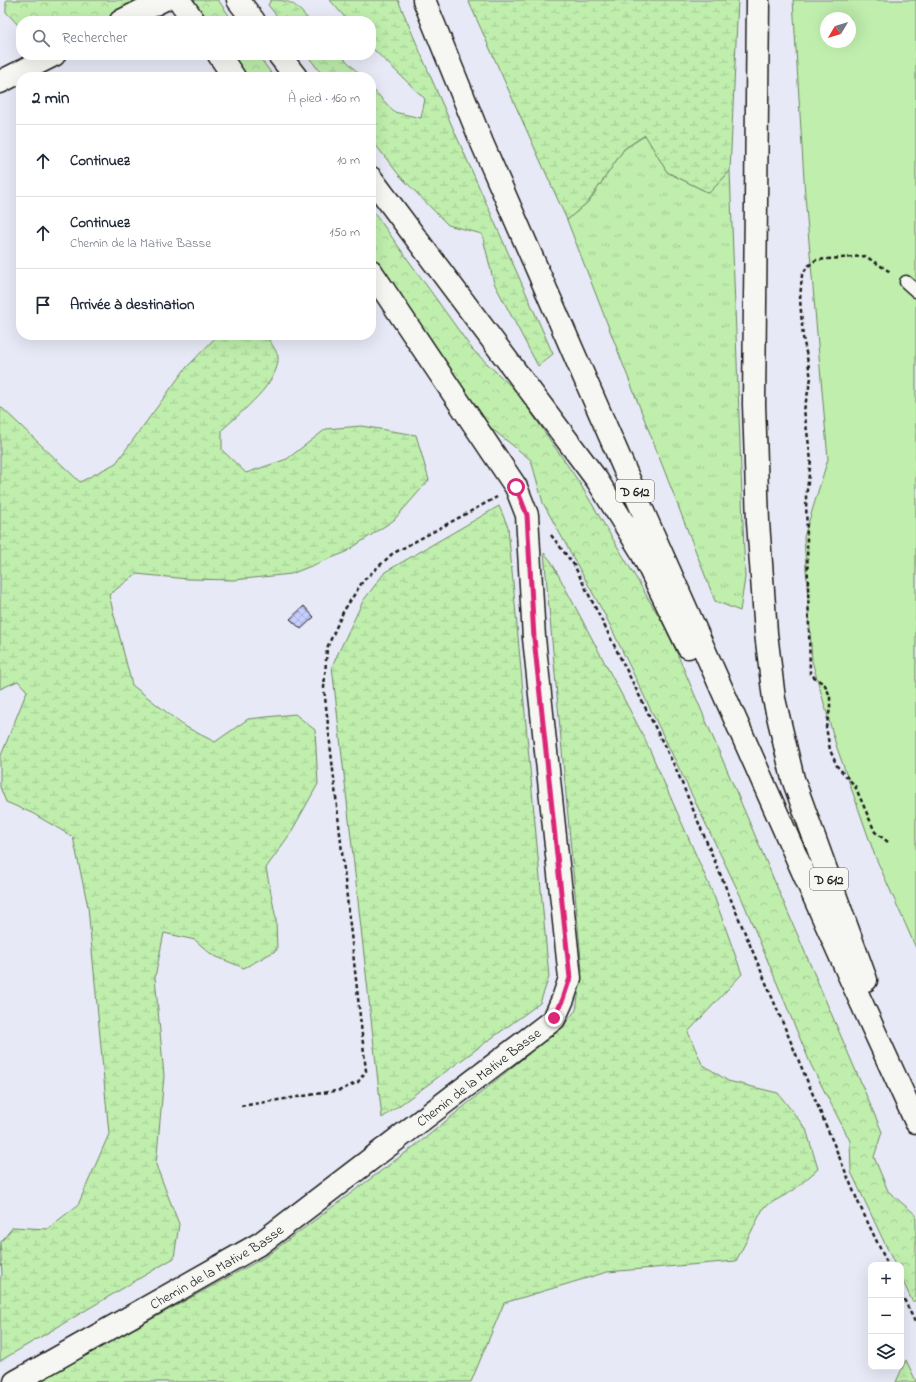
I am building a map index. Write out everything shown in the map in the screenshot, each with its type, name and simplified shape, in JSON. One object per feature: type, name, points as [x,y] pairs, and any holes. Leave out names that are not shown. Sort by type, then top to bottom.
[{"type":"main road","points":[[131,16],[163,0]]},
{"type":"main road","points":[[179,0],[190,16]]},
{"type":"main road","points":[[238,0],[250,16]]},
{"type":"main road","name":"D 612","points":[[424,0],[482,143],[851,980],[916,1120]]},
{"type":"main road","name":"D 612","points":[[758,0],[754,404],[758,522],[766,633],[774,699],[793,779],[916,1120]]},
{"type":"main road","points":[[20,72],[44,60]]},
{"type":"main road","points":[[222,60],[231,72]]},
{"type":"main road","points":[[283,60],[292,72]]},
{"type":"main road","points":[[0,82],[16,74]]},
{"type":"main road","name":"D 612","points":[[376,185],[597,480],[640,549],[851,980]]},
{"type":"main road","name":"Chemin de la Mative Basse","points":[[15,1382],[261,1243],[554,1018],[563,999],[570,978],[534,638],[527,515],[516,487],[376,279]]},
{"type":"lane","points":[[906,282],[916,291]]},
{"type":"path","points":[[888,842],[875,832],[855,786],[838,766],[830,750],[826,727],[830,709],[830,696],[825,685],[810,674],[806,497],[811,460],[804,410],[811,378],[803,337],[800,299],[802,275],[807,266],[816,260],[865,256],[906,282]]},
{"type":"path","points":[[241,1106],[341,1090],[358,1082],[366,1071],[324,688],[327,648],[343,612],[363,581],[392,554],[516,487]]},
{"type":"path","points":[[527,515],[552,536],[574,565],[676,768],[856,1197],[887,1262]]},
{"type":"path","points":[[904,1298],[916,1324]]},
{"type":"green space","points":[[6,0],[143,0],[113,16],[16,16],[16,23],[6,12]]},
{"type":"green space","points":[[188,0],[218,0],[229,16],[199,16]]},
{"type":"green space","points":[[271,0],[289,2],[294,4],[306,16],[277,16],[268,5]]},
{"type":"green space","points":[[330,0],[398,0],[553,354],[538,366],[494,283],[482,234],[448,225],[399,175],[376,145],[376,92],[394,112],[421,118],[425,99],[376,52],[376,16],[344,16]]},
{"type":"green space","points":[[468,0],[738,0],[730,171],[709,193],[667,172],[645,135],[624,149],[589,201],[567,220]]},
{"type":"green space","points":[[793,0],[916,0],[916,948],[875,856],[836,745],[812,661],[804,537],[828,459],[805,196]]},
{"type":"green space","points":[[231,60],[262,60],[270,72],[239,72]]},
{"type":"green space","points":[[311,60],[346,60],[357,72],[320,72]]},
{"type":"green space","points":[[646,135],[667,172],[709,193],[730,171],[745,578],[740,611],[715,601],[567,220],[589,201],[624,149]]},
{"type":"green space","points":[[376,215],[472,349],[517,392],[579,482],[667,630],[882,1132],[874,1157],[888,1191],[916,1215],[916,1301],[912,1301],[904,1284],[904,1262],[894,1262],[851,1172],[850,1141],[811,1065],[742,899],[606,617],[543,503],[531,460],[482,421],[376,265]]},
{"type":"green space","points":[[213,340],[269,340],[275,349],[278,357],[277,367],[273,377],[258,396],[222,430],[222,450],[246,473],[287,459],[326,429],[361,426],[416,435],[429,480],[394,520],[344,553],[291,574],[234,580],[188,579],[136,574],[109,595],[132,685],[184,726],[215,742],[248,719],[295,714],[315,730],[318,784],[290,834],[266,868],[276,919],[277,950],[244,968],[212,955],[195,940],[164,933],[155,977],[164,1076],[156,1165],[179,1224],[174,1258],[0,1361],[0,1278],[2,1275],[0,1243],[13,1227],[47,1229],[78,1205],[109,1134],[88,907],[73,837],[32,813],[6,802],[0,787],[0,758],[27,691],[18,681],[0,689],[0,406],[80,482],[116,463],[185,369]]},
{"type":"green space","points":[[499,506],[508,527],[549,977],[540,1003],[382,1118],[332,666],[363,601],[385,572]]},
{"type":"green space","points":[[544,553],[551,561],[644,737],[714,896],[742,974],[688,1032],[702,1064],[728,1081],[778,1093],[806,1129],[818,1169],[794,1190],[764,1207],[736,1261],[607,1272],[504,1303],[471,1382],[37,1382],[265,1257],[424,1139],[564,1025],[576,1010],[582,970]]},
{"type":"green space","points":[[906,1360],[916,1382],[896,1382],[901,1370],[904,1370]]},
{"type":"building","points":[[304,606],[314,617],[301,629],[290,619]]},
{"type":"route","points":[[516,487],[527,515],[534,638],[570,978],[563,999],[554,1018]]}]
